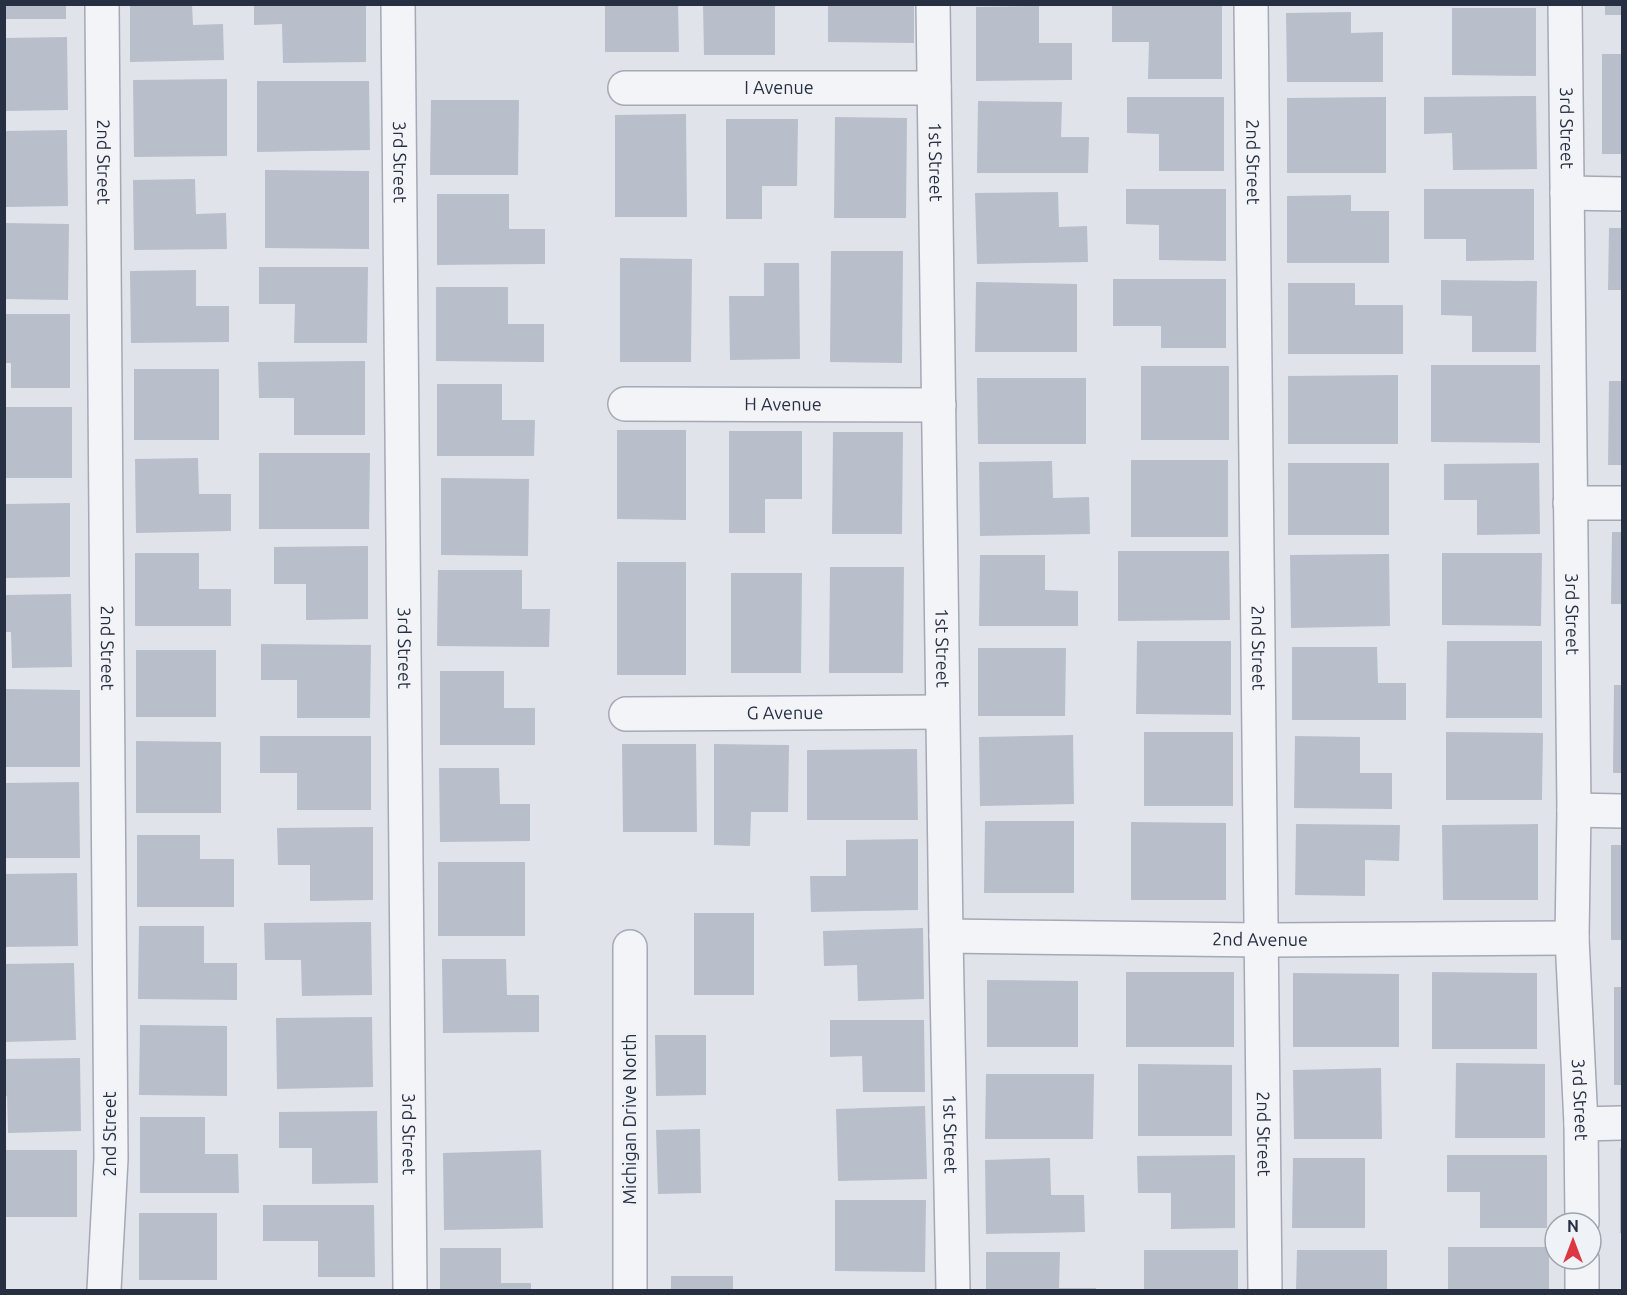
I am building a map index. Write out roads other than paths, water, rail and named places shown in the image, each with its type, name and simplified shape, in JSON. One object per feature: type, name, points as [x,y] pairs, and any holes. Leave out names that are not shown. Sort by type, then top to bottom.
[{"type":"street","name":"2nd Street","points":[[102,4],[111,1147],[104,1290]]},
{"type":"street","name":"3rd Street","points":[[398,4],[410,1290]]},
{"type":"street","name":"1st Street","points":[[933,4],[952,1290]]},
{"type":"street","name":"2nd Street","points":[[1251,4],[1264,1290]]},
{"type":"street","name":"3rd Street","points":[[1565,4],[1574,810],[1572,938],[1581,1124],[1582,1211]]},
{"type":"street","name":"I Avenue","points":[[625,88],[934,88]]},
{"type":"street","points":[[1567,193],[1623,194]]},
{"type":"street","name":"H Avenue","points":[[625,404],[939,405]]},
{"type":"street","points":[[1570,503],[1623,503]]},
{"type":"street","name":"G Avenue","points":[[626,714],[942,712]]},
{"type":"street","points":[[1574,810],[1623,811]]},
{"type":"street","name":"2nd Avenue","points":[[946,936],[1262,940],[1572,938]]},
{"type":"street","name":"Michigan Drive North","points":[[630,947],[630,1290]]},
{"type":"street","points":[[1581,1124],[1623,1123]]},
{"type":"street","points":[[1582,1271],[1582,1290]]}]
